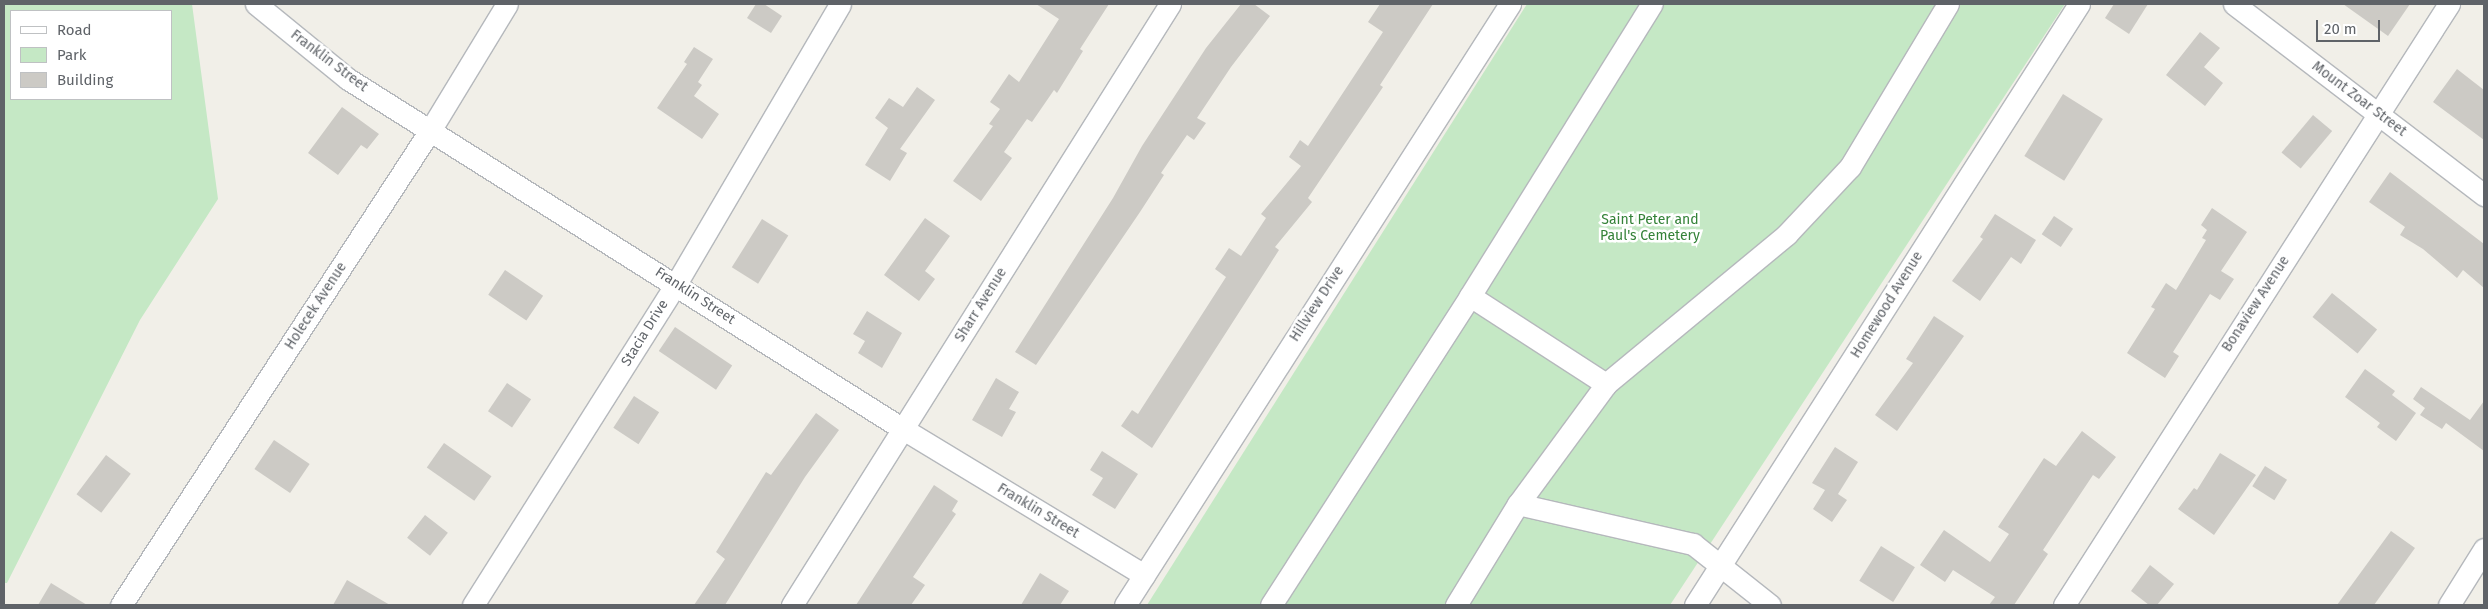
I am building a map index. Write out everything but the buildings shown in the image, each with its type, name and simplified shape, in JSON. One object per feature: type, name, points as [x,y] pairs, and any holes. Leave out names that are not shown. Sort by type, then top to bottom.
[{"type":"street","name":"Franklin Street","points":[[256,4],[348,79],[431,129],[902,429],[1144,574]]},
{"type":"street","name":"Holecek Avenue","points":[[120,605],[431,129],[507,4]]},
{"type":"street","name":"Stacia Drive","points":[[473,605],[676,284],[840,4]]},
{"type":"street","name":"Sharr Avenue","points":[[792,605],[1170,4]]},
{"type":"street","name":"Hillview Drive","points":[[1125,605],[1510,4]]},
{"type":"street","points":[[1271,605],[1470,296],[1652,4]]},
{"type":"street","points":[[1456,605],[1518,504],[1606,384],[1787,234],[1850,167],[1948,4]]},
{"type":"street","name":"Homewood Avenue","points":[[1695,605],[2079,4]]},
{"type":"street","name":"Mount Zoar Street","points":[[2234,4],[2484,195]]},
{"type":"street","name":"Bonaview Avenue","points":[[2064,605],[2449,4]]},
{"type":"street","points":[[1470,296],[1606,384]]},
{"type":"street","points":[[1518,504],[1693,544],[1770,605]]},
{"type":"street","points":[[2449,605],[2484,549]]},
{"type":"green space","points":[[4,4],[192,4],[218,199],[140,320],[7,583],[4,583]]},
{"type":"green space","name":"Saint Peter and Paul's Cemetery","points":[[1527,4],[2065,4],[1670,605],[1147,605]]}]
